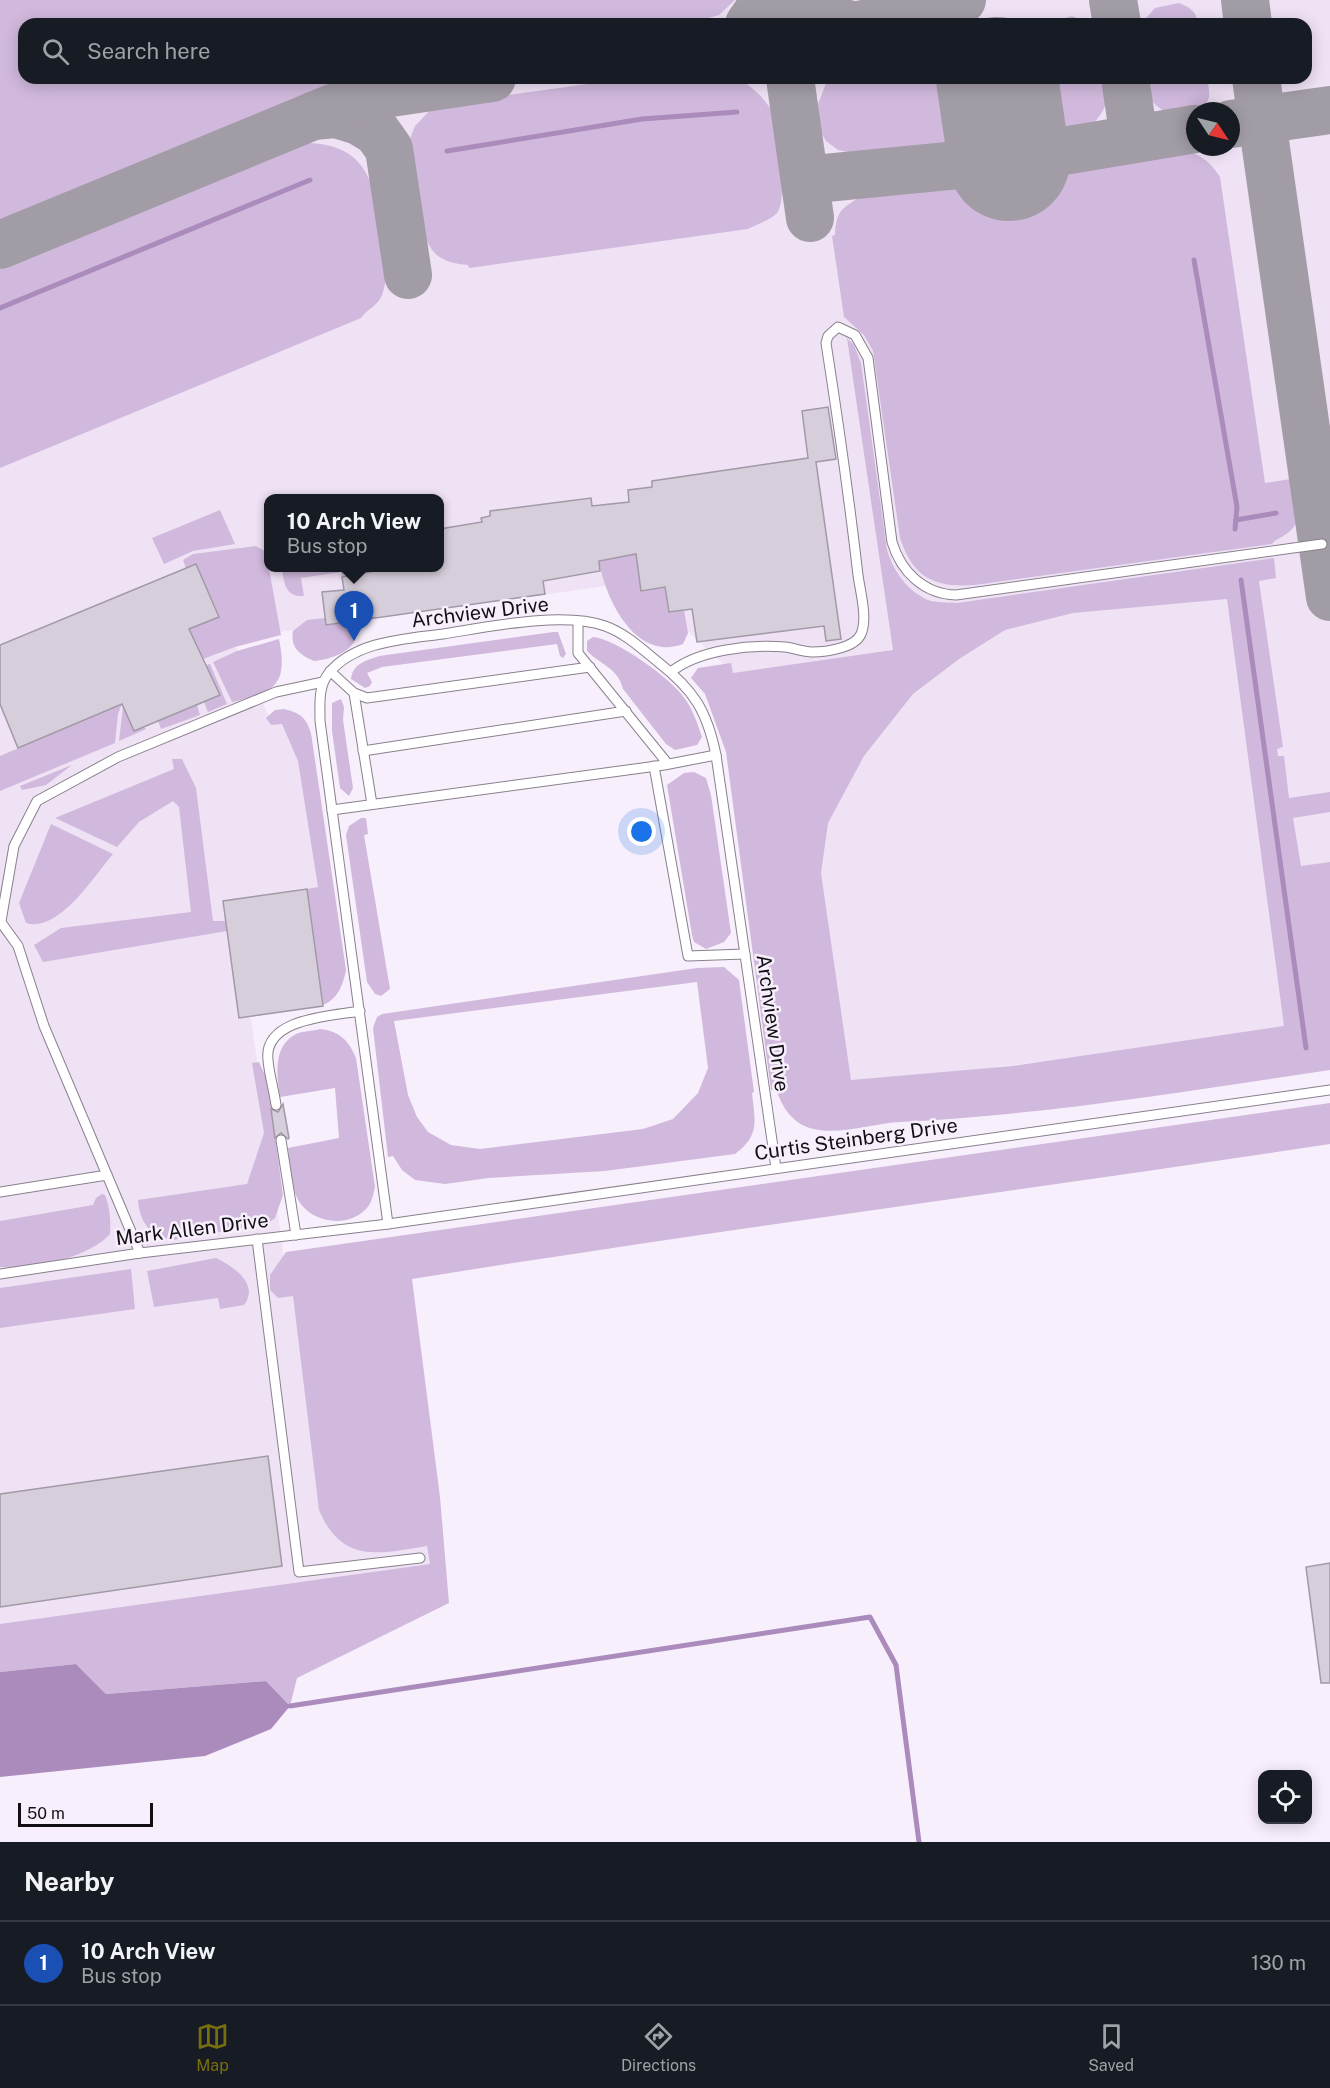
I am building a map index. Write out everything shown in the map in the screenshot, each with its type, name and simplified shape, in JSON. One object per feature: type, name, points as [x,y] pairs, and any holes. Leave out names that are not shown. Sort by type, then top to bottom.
[{"type":"lane","points":[[671,672],[683,663],[703,654],[767,646],[812,652],[843,647],[854,642],[861,634],[863,621],[856,556],[826,343],[828,336],[838,327],[855,335],[868,358],[892,542],[897,556],[914,578],[934,591],[956,596],[1322,544]]},
{"type":"lane","points":[[578,621],[578,652],[668,764]]},
{"type":"lane","name":"Archview Drive","points":[[388,1224],[320,721],[323,682],[330,671],[342,661],[362,650],[389,642],[511,624],[578,621],[607,626],[624,636],[671,672],[700,704],[710,726],[716,755],[776,1168]]},
{"type":"lane","points":[[330,671],[354,693],[367,698],[590,667]]},
{"type":"lane","points":[[140,1253],[44,1026],[18,946],[0,921],[14,846],[37,801],[118,757],[276,693],[323,682]]},
{"type":"lane","points":[[354,693],[372,804]]},
{"type":"lane","points":[[363,751],[626,711]]},
{"type":"lane","points":[[332,810],[668,764],[716,755]]},
{"type":"lane","points":[[654,766],[688,956],[745,954]]},
{"type":"lane","points":[[276,1105],[267,1059],[271,1041],[284,1028],[302,1021],[360,1011]]},
{"type":"lane","name":"Curtis Steinberg Drive","points":[[388,1224],[1330,1090]]},
{"type":"lane","points":[[281,1140],[296,1235]]},
{"type":"lane","points":[[0,1192],[107,1175]]},
{"type":"lane","name":"Mark Allen Drive","points":[[0,1274],[140,1253],[388,1224]]},
{"type":"lane","points":[[257,1239],[298,1572],[420,1558]]},
{"type":"shaded area","points":[[0,0],[1330,0],[1330,863],[1317,864],[1330,1027],[848,1085],[733,673],[634,582],[252,636],[234,643],[269,716],[290,710],[323,886],[307,889],[323,1006],[251,1017],[286,1273],[398,1256],[440,1590],[0,1644]]},
{"type":"shaded area","points":[[0,0],[735,0],[719,15],[708,18],[18,18],[18,84],[336,84],[0,224]]},
{"type":"shaded area","points":[[1179,3],[1192,10],[1196,18],[1146,18],[1155,8]]},
{"type":"shaded area","points":[[587,84],[747,84],[769,106],[775,117],[781,151],[780,206],[777,213],[748,229],[469,268],[468,265],[452,263],[440,257],[430,247],[424,232],[421,232],[409,141],[415,126],[435,105]]},
{"type":"shaded area","points":[[826,84],[969,84],[972,109],[966,123],[955,136],[944,143],[858,154],[838,150],[826,141],[820,130],[818,104]]},
{"type":"shaded area","points":[[1031,84],[1108,84],[1108,96],[1103,110],[1094,122],[1083,130],[1071,133],[1058,131],[1046,124],[1036,111]]},
{"type":"shaded area","points":[[1142,84],[1208,84],[1209,97],[1206,102],[1186,102],[1186,117],[1173,115],[1162,110],[1152,101]]},
{"type":"shaded area","points":[[308,143],[329,146],[345,152],[357,160],[366,172],[376,202],[386,267],[384,288],[378,302],[361,318],[0,468],[0,269],[290,146]]},
{"type":"shaded area","points":[[1184,150],[1186,156],[1199,156],[1205,159],[1220,177],[1265,483],[1297,478],[1300,513],[1295,525],[1272,544],[975,585],[948,585],[927,578],[912,563],[900,538],[873,351],[864,335],[844,317],[832,236],[835,235],[837,219],[843,209],[864,194]]},
{"type":"shaded area","points":[[847,338],[854,345],[861,363],[887,550],[902,579],[920,596],[938,602],[957,603],[1274,558],[1276,578],[1259,581],[1283,747],[1277,749],[1278,756],[1284,756],[1289,798],[1330,792],[1330,812],[1293,818],[1301,866],[1330,862],[1330,1070],[1062,1108],[891,1123],[839,1131],[811,1128],[791,1116],[782,1104],[776,1089],[771,1090],[726,752],[705,694],[691,678],[698,668],[731,663],[733,673],[893,650]],"holes":[[[1227,599],[1284,1026],[1012,1066],[851,1080],[821,873],[828,823],[864,756],[913,694],[959,659],[1005,630],[1073,613]]]},
{"type":"shaded area","points":[[220,510],[235,544],[193,551],[164,564],[152,538]]},
{"type":"shaded area","points":[[633,527],[641,590],[665,587],[669,612],[684,610],[688,633],[683,644],[666,647],[650,644],[637,635],[625,623],[608,592],[599,561]]},
{"type":"shaded area","points":[[256,546],[264,551],[264,572],[270,572],[281,635],[235,647],[203,659],[189,629],[219,616],[196,564],[186,568],[183,560],[193,554]]},
{"type":"shaded area","points":[[283,572],[341,572],[301,578],[304,596],[289,592]]},
{"type":"shaded area","points":[[341,572],[369,572],[342,577]]},
{"type":"shaded area","points":[[325,618],[326,625],[354,620],[356,636],[351,647],[346,651],[333,657],[314,661],[297,650],[293,642],[293,631],[307,620]]},
{"type":"shaded area","points":[[558,632],[566,654],[563,658],[560,656],[557,644],[382,667],[367,673],[372,682],[365,688],[351,679],[357,666],[379,656]]},
{"type":"shaded area","points":[[593,637],[603,639],[627,651],[675,687],[686,700],[696,720],[702,737],[697,745],[675,750],[666,744],[623,689],[617,676],[587,651],[587,641]]},
{"type":"shaded area","points":[[279,639],[282,666],[275,684],[259,695],[232,702],[213,662],[237,651]]},
{"type":"shaded area","points":[[210,664],[227,704],[208,712],[204,702],[220,695],[206,665]]},
{"type":"shaded area","points":[[341,699],[344,707],[343,720],[353,788],[349,796],[340,788],[332,731],[332,703]]},
{"type":"shaded area","points":[[122,704],[118,714],[115,743],[0,791],[0,756]]},
{"type":"shaded area","points":[[197,705],[200,715],[161,729],[158,721]]},
{"type":"shaded area","points":[[123,706],[146,729],[119,741]]},
{"type":"shaded area","points":[[284,709],[302,716],[311,733],[346,970],[339,991],[323,1005],[307,889],[318,887],[298,761],[282,724],[271,725],[266,718],[275,710]]},
{"type":"shaded area","points":[[172,759],[182,759],[196,788],[213,921],[225,921],[227,931],[43,962],[34,945],[61,928],[191,912],[179,807],[173,801],[139,822],[117,847],[55,818],[174,769]]},
{"type":"shaded area","points":[[72,765],[46,785],[22,790],[20,786]]},
{"type":"shaded area","points":[[694,772],[706,778],[711,795],[731,933],[724,942],[706,949],[694,942],[692,935],[667,785],[684,773]]},
{"type":"shaded area","points":[[361,818],[366,818],[368,834],[364,835],[390,989],[381,996],[375,994],[367,982],[346,835],[349,826]]},
{"type":"shaded area","points":[[51,824],[113,854],[86,888],[63,911],[51,920],[38,924],[26,923],[19,903]]},
{"type":"shaded area","points":[[724,967],[739,980],[754,1092],[752,1093],[755,1120],[749,1141],[735,1154],[605,1171],[489,1178],[445,1184],[415,1180],[402,1170],[393,1156],[388,1157],[373,1028],[377,1017],[382,1014],[697,968]],"holes":[[[697,982],[708,1068],[698,1093],[673,1119],[643,1129],[480,1149],[451,1145],[428,1132],[417,1117],[408,1095],[394,1021]]]},
{"type":"shaded area","points":[[320,1029],[333,1032],[343,1038],[356,1058],[375,1187],[371,1202],[366,1209],[359,1215],[341,1221],[322,1219],[306,1210],[300,1203],[292,1184],[288,1148],[339,1138],[335,1088],[280,1097],[277,1071],[280,1054],[288,1040],[298,1033]]},
{"type":"shaded area","points":[[259,1062],[268,1082],[283,1195],[275,1218],[267,1224],[173,1240],[152,1232],[144,1222],[138,1200],[247,1184],[264,1133],[252,1063]]},
{"type":"shaded area","points":[[1330,1103],[1330,1144],[412,1279],[440,1497],[449,1603],[297,1678],[290,1706],[266,1681],[106,1694],[76,1664],[0,1672],[0,1624],[430,1564],[427,1546],[378,1552],[351,1547],[339,1540],[328,1527],[319,1510],[293,1296],[278,1298],[270,1290],[270,1275],[286,1252]]},
{"type":"shaded area","points":[[102,1194],[105,1195],[110,1214],[110,1234],[101,1242],[88,1250],[59,1261],[0,1267],[0,1221],[93,1205],[96,1198]]},
{"type":"shaded area","points":[[216,1258],[237,1271],[247,1283],[249,1290],[244,1305],[220,1309],[218,1298],[154,1307],[147,1271]]},
{"type":"shaded area","points":[[131,1269],[135,1309],[0,1328],[0,1288]]},
{"type":"shaded area","points":[[76,1664],[106,1694],[266,1681],[290,1706],[271,1729],[205,1756],[0,1777],[0,1672]]},
{"type":"building","points":[[828,407],[836,459],[816,462],[841,639],[826,641],[824,626],[697,642],[692,609],[669,612],[665,587],[641,591],[636,554],[599,561],[600,571],[543,581],[545,594],[326,625],[322,592],[344,590],[342,577],[368,572],[444,572],[444,528],[482,522],[481,518],[490,516],[490,511],[591,498],[592,506],[629,502],[628,490],[652,487],[652,481],[808,458],[802,411]]},
{"type":"building","points":[[196,564],[219,617],[189,629],[220,695],[134,731],[122,704],[18,748],[0,704],[0,645]]},
{"type":"building","points":[[307,889],[323,1006],[239,1018],[223,901]]},
{"type":"building","points":[[283,1104],[288,1139],[281,1133],[275,1138],[271,1109],[278,1112]]},
{"type":"building","points":[[268,1456],[282,1566],[0,1607],[0,1494]]},
{"type":"building","points":[[1330,1563],[1330,1683],[1321,1683],[1306,1567]]},
{"type":"waterway","points":[[447,151],[642,119],[737,112]]},
{"type":"waterway","points":[[0,308],[310,180]]},
{"type":"waterway","points":[[1194,260],[1237,507],[1235,529]]},
{"type":"waterway","points":[[1236,520],[1276,513]]},
{"type":"waterway","points":[[1241,580],[1306,1048]]},
{"type":"waterway","points":[[290,1706],[870,1617],[896,1665],[919,1842]]},
{"type":"taxiway","points":[[753,18],[766,0]]},
{"type":"taxiway","points":[[796,0],[817,16],[825,18]]},
{"type":"taxiway","points":[[905,18],[962,0]]},
{"type":"taxiway","points":[[1113,0],[1116,18]]},
{"type":"taxiway","points":[[1245,0],[1247,18]]},
{"type":"taxiway","points":[[0,245],[357,98],[452,84]]},
{"type":"taxiway","points":[[791,84],[810,218]]},
{"type":"taxiway","points":[[1126,84],[1134,138]]},
{"type":"taxiway","points":[[1257,84],[1330,597]]},
{"type":"taxiway","points":[[1240,123],[1330,110]]},
{"type":"taxiway","points":[[313,116],[336,114],[359,121],[377,132],[389,149],[408,275]]},
{"type":"taxiway","points":[[805,180],[1009,160],[1186,130]]},
{"type":"runway","points":[[998,84],[1009,160]]},
{"type":"place","name":"10 Arch View","points":[[354,641]]}]
